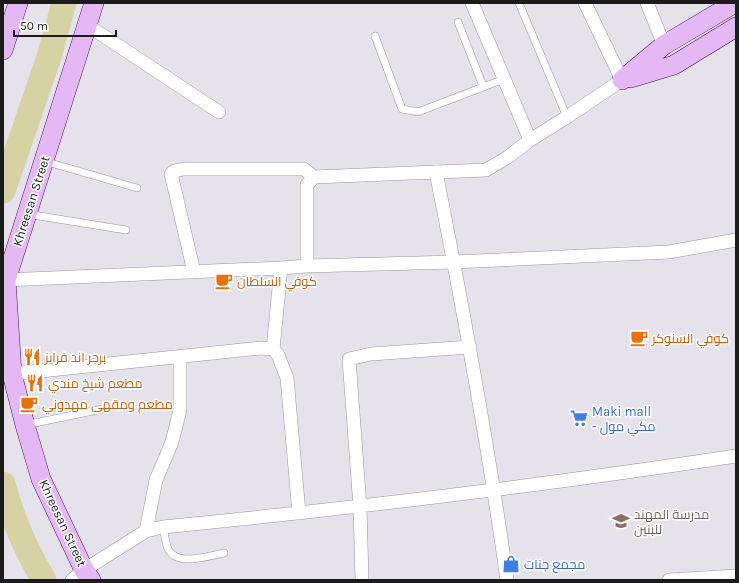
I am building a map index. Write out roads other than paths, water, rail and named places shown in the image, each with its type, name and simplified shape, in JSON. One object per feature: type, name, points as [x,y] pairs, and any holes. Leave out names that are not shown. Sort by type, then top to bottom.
[{"type":"street","points":[[3,50],[18,3]]},
{"type":"street","name":"Khreesan Street","points":[[82,577],[41,479],[25,425],[12,374],[4,280],[27,214],[94,3]]},
{"type":"street","points":[[472,3],[530,140]]},
{"type":"street","points":[[585,3],[622,80]]},
{"type":"street","points":[[647,3],[664,45]]},
{"type":"street","points":[[194,272],[172,178],[174,171],[184,169],[304,169],[314,177],[486,170],[508,157],[530,140],[622,80],[664,45],[735,3]]},
{"type":"street","points":[[87,25],[219,112]]},
{"type":"street","points":[[622,80],[674,65],[736,27]]},
{"type":"street","points":[[436,172],[470,347],[494,490],[507,580]]},
{"type":"street","points":[[307,266],[307,185],[314,177]]},
{"type":"street","points":[[4,280],[307,266],[454,262],[669,252],[736,240]]},
{"type":"street","points":[[281,268],[273,348],[278,355],[288,378],[299,514]]},
{"type":"street","points":[[362,580],[360,507],[349,359],[371,354],[470,347]]},
{"type":"street","points":[[12,374],[273,348]]},
{"type":"street","points":[[146,531],[156,480],[172,442],[180,410],[180,357]]},
{"type":"street","points":[[82,577],[146,531],[163,527],[360,507],[604,476],[736,456]]},
{"type":"street","points":[[669,580],[736,576]]},
{"type":"lane","points":[[519,3],[567,117]]},
{"type":"lane","points":[[458,22],[483,86]]},
{"type":"lane","points":[[375,36],[402,109],[418,112],[504,78]]},
{"type":"lane","points":[[44,161],[137,188]]},
{"type":"lane","points":[[27,214],[126,230]]},
{"type":"lane","points":[[25,425],[116,406]]},
{"type":"lane","points":[[163,527],[168,549],[174,556],[184,560],[224,553]]},
{"type":"waterway","points":[[3,191],[49,57],[64,3]]},
{"type":"waterway","points":[[3,484],[20,534],[44,580]]},
{"type":"place","name":"كوفي السلطان","points":[[224,281]]},
{"type":"place","name":"كوفي السنوكر","points":[[639,338]]},
{"type":"place","name":"برجر اند فرايز","points":[[32,357]]},
{"type":"place","name":"مطعم شيخ مندي","points":[[35,383]]},
{"type":"place","name":"مطعم ومقهى مهدوني","points":[[29,404]]},
{"type":"place","name":"Maki mall - مكي مول","points":[[579,418]]},
{"type":"place","name":"مدرسة المهند للبنين","points":[[621,521]]},
{"type":"place","name":"مجمع جنات","points":[[511,564]]}]
